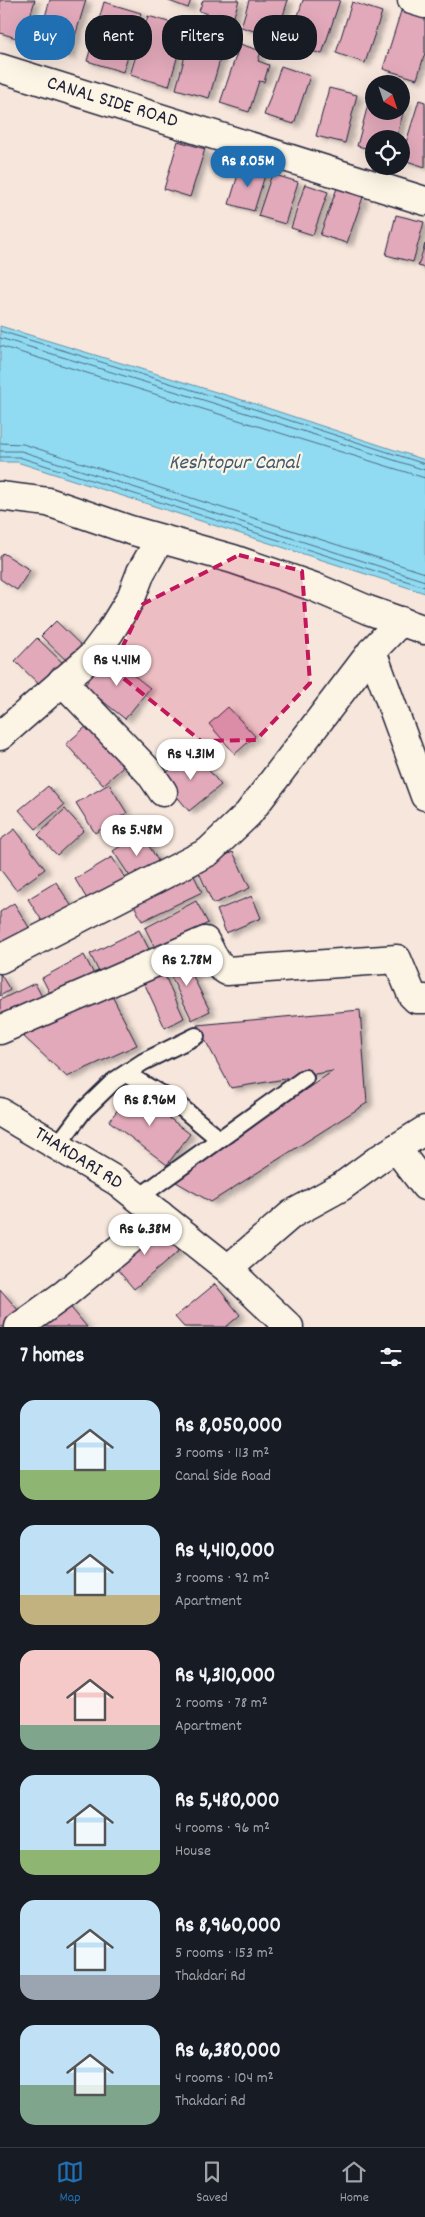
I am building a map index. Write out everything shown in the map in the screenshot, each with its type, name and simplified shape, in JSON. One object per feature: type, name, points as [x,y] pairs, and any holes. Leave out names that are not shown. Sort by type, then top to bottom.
[{"type":"street","points":[[412,0],[425,4]]},
{"type":"street","name":"CANAL SIDE ROAD","points":[[0,68],[425,201]]},
{"type":"street","points":[[0,496],[48,502],[160,539],[233,559],[296,580],[413,625]]},
{"type":"street","points":[[0,736],[92,656],[110,632],[131,598],[141,572],[160,539]]},
{"type":"street","points":[[0,959],[208,852],[248,814],[372,651],[413,625]]},
{"type":"street","points":[[372,651],[416,747],[425,796]]},
{"type":"street","points":[[62,682],[150,773],[163,792]]},
{"type":"street","points":[[0,1030],[205,940],[218,965],[227,972],[397,959],[412,995],[416,999],[425,999]]},
{"type":"street","name":"THAKDARI RD","points":[[2,1116],[118,1182],[228,1269],[289,1327]]},
{"type":"street","points":[[228,1269],[292,1214],[341,1187],[425,1130]]},
{"type":"street","points":[[396,1148],[425,1186]]},
{"type":"street","points":[[19,1327],[66,1293],[160,1215]]},
{"type":"lane","points":[[57,1146],[84,1110],[114,1081],[143,1062],[196,1036]]},
{"type":"lane","points":[[126,1074],[176,1103],[219,1139]]},
{"type":"lane","points":[[138,1198],[305,1078]]},
{"type":"highlighted area","points":[[239,555],[302,571],[310,683],[256,740],[201,741],[112,669],[143,604]]},
{"type":"water","name":"Keshtopur Canal","points":[[0,326],[252,403],[425,460],[425,593],[17,462],[0,462]]},
{"type":"building","points":[[0,0],[35,0],[30,15],[15,15],[15,38],[0,33]]},
{"type":"building","points":[[50,0],[86,0],[75,36],[75,15],[45,15]]},
{"type":"building","points":[[166,0],[191,0],[188,8]]},
{"type":"building","points":[[203,0],[239,0],[234,15],[211,15],[199,11]]},
{"type":"building","points":[[249,0],[288,0],[283,15],[253,15],[253,31],[243,28],[243,20]]},
{"type":"building","points":[[303,0],[340,0],[322,54],[317,52],[317,15],[298,15]]},
{"type":"building","points":[[104,2],[141,13],[140,15],[100,15]]},
{"type":"building","points":[[352,2],[382,12],[365,63],[336,53]]},
{"type":"building","points":[[401,11],[425,18],[425,53],[417,79],[410,77],[410,75],[383,69]]},
{"type":"building","points":[[152,17],[162,20],[162,60],[176,60],[169,86],[130,75],[135,60],[152,60]]},
{"type":"building","points":[[243,45],[253,48],[253,60],[258,60],[269,65],[264,82],[259,81],[249,112],[220,103],[235,60],[243,60]]},
{"type":"building","points":[[87,60],[127,60],[123,72]]},
{"type":"building","points":[[184,60],[220,60],[209,98],[176,89]]},
{"type":"building","points":[[281,66],[310,76],[294,124],[264,115]]},
{"type":"building","points":[[329,88],[357,95],[345,143],[316,136]]},
{"type":"building","points":[[419,100],[425,102],[425,167],[410,162],[410,130]]},
{"type":"building","points":[[365,116],[365,120],[401,120],[398,130],[365,130],[365,148],[357,146]]},
{"type":"building","points":[[178,141],[205,149],[190,197],[164,189]]},
{"type":"building","points":[[241,165],[266,172],[254,211],[229,204]]},
{"type":"building","points":[[272,174],[298,182],[285,224],[258,216]]},
{"type":"building","points":[[305,184],[328,192],[313,235],[291,228]]},
{"type":"building","points":[[337,188],[363,197],[347,243],[320,235]]},
{"type":"building","points":[[396,215],[424,222],[413,262],[386,255]]},
{"type":"building","points":[[425,244],[425,268],[418,266]]},
{"type":"building","points":[[3,553],[30,570],[17,590],[0,579],[0,557]]},
{"type":"building","points":[[56,621],[88,652],[73,667],[41,636]]},
{"type":"building","points":[[37,638],[68,668],[46,691],[15,661]]},
{"type":"building","points":[[109,656],[150,688],[125,719],[84,686]]},
{"type":"building","points":[[228,707],[255,736],[235,754],[209,724]]},
{"type":"building","points":[[95,719],[131,760],[103,785],[66,744]]},
{"type":"building","points":[[193,751],[221,785],[189,811],[161,777]]},
{"type":"building","points":[[109,784],[127,813],[95,833],[76,803]]},
{"type":"building","points":[[48,786],[64,805],[36,829],[19,810]]},
{"type":"building","points":[[65,809],[84,830],[57,855],[38,835]]},
{"type":"building","points":[[15,829],[45,869],[16,890],[0,869],[0,840]]},
{"type":"building","points":[[141,833],[160,864],[133,881],[113,851]]},
{"type":"building","points":[[233,852],[250,888],[213,904],[197,868]]},
{"type":"building","points":[[112,857],[130,886],[93,909],[75,879]]},
{"type":"building","points":[[190,868],[202,892],[142,921],[130,897]]},
{"type":"building","points":[[56,882],[74,910],[46,927],[28,899]]},
{"type":"building","points":[[252,896],[261,918],[226,933],[217,910]]},
{"type":"building","points":[[196,901],[208,923],[156,950],[145,928]]},
{"type":"building","points":[[14,903],[33,934],[0,954],[0,912]]},
{"type":"building","points":[[139,930],[151,953],[102,978],[90,954]]},
{"type":"building","points":[[182,954],[210,1011],[192,1020],[164,962]]},
{"type":"building","points":[[84,955],[97,980],[55,1003],[42,978]]},
{"type":"building","points":[[160,965],[184,1018],[165,1028],[140,974]]},
{"type":"building","points":[[0,973],[10,990],[0,996]]},
{"type":"building","points":[[35,983],[46,1005],[0,1028],[0,1000]]},
{"type":"building","points":[[108,988],[137,1045],[67,1077],[22,1035]]},
{"type":"building","points":[[360,1010],[367,1103],[211,1202],[176,1182],[183,1173],[333,1071],[231,1088],[197,1025]]},
{"type":"building","points":[[133,1090],[190,1134],[167,1165],[109,1121]]},
{"type":"building","points":[[155,1222],[179,1251],[134,1289],[110,1261]]},
{"type":"building","points":[[215,1284],[240,1315],[226,1327],[184,1327],[175,1317]]},
{"type":"building","points":[[0,1289],[24,1317],[11,1327],[0,1327]]},
{"type":"building","points":[[63,1298],[87,1327],[44,1327],[38,1319]]}]
